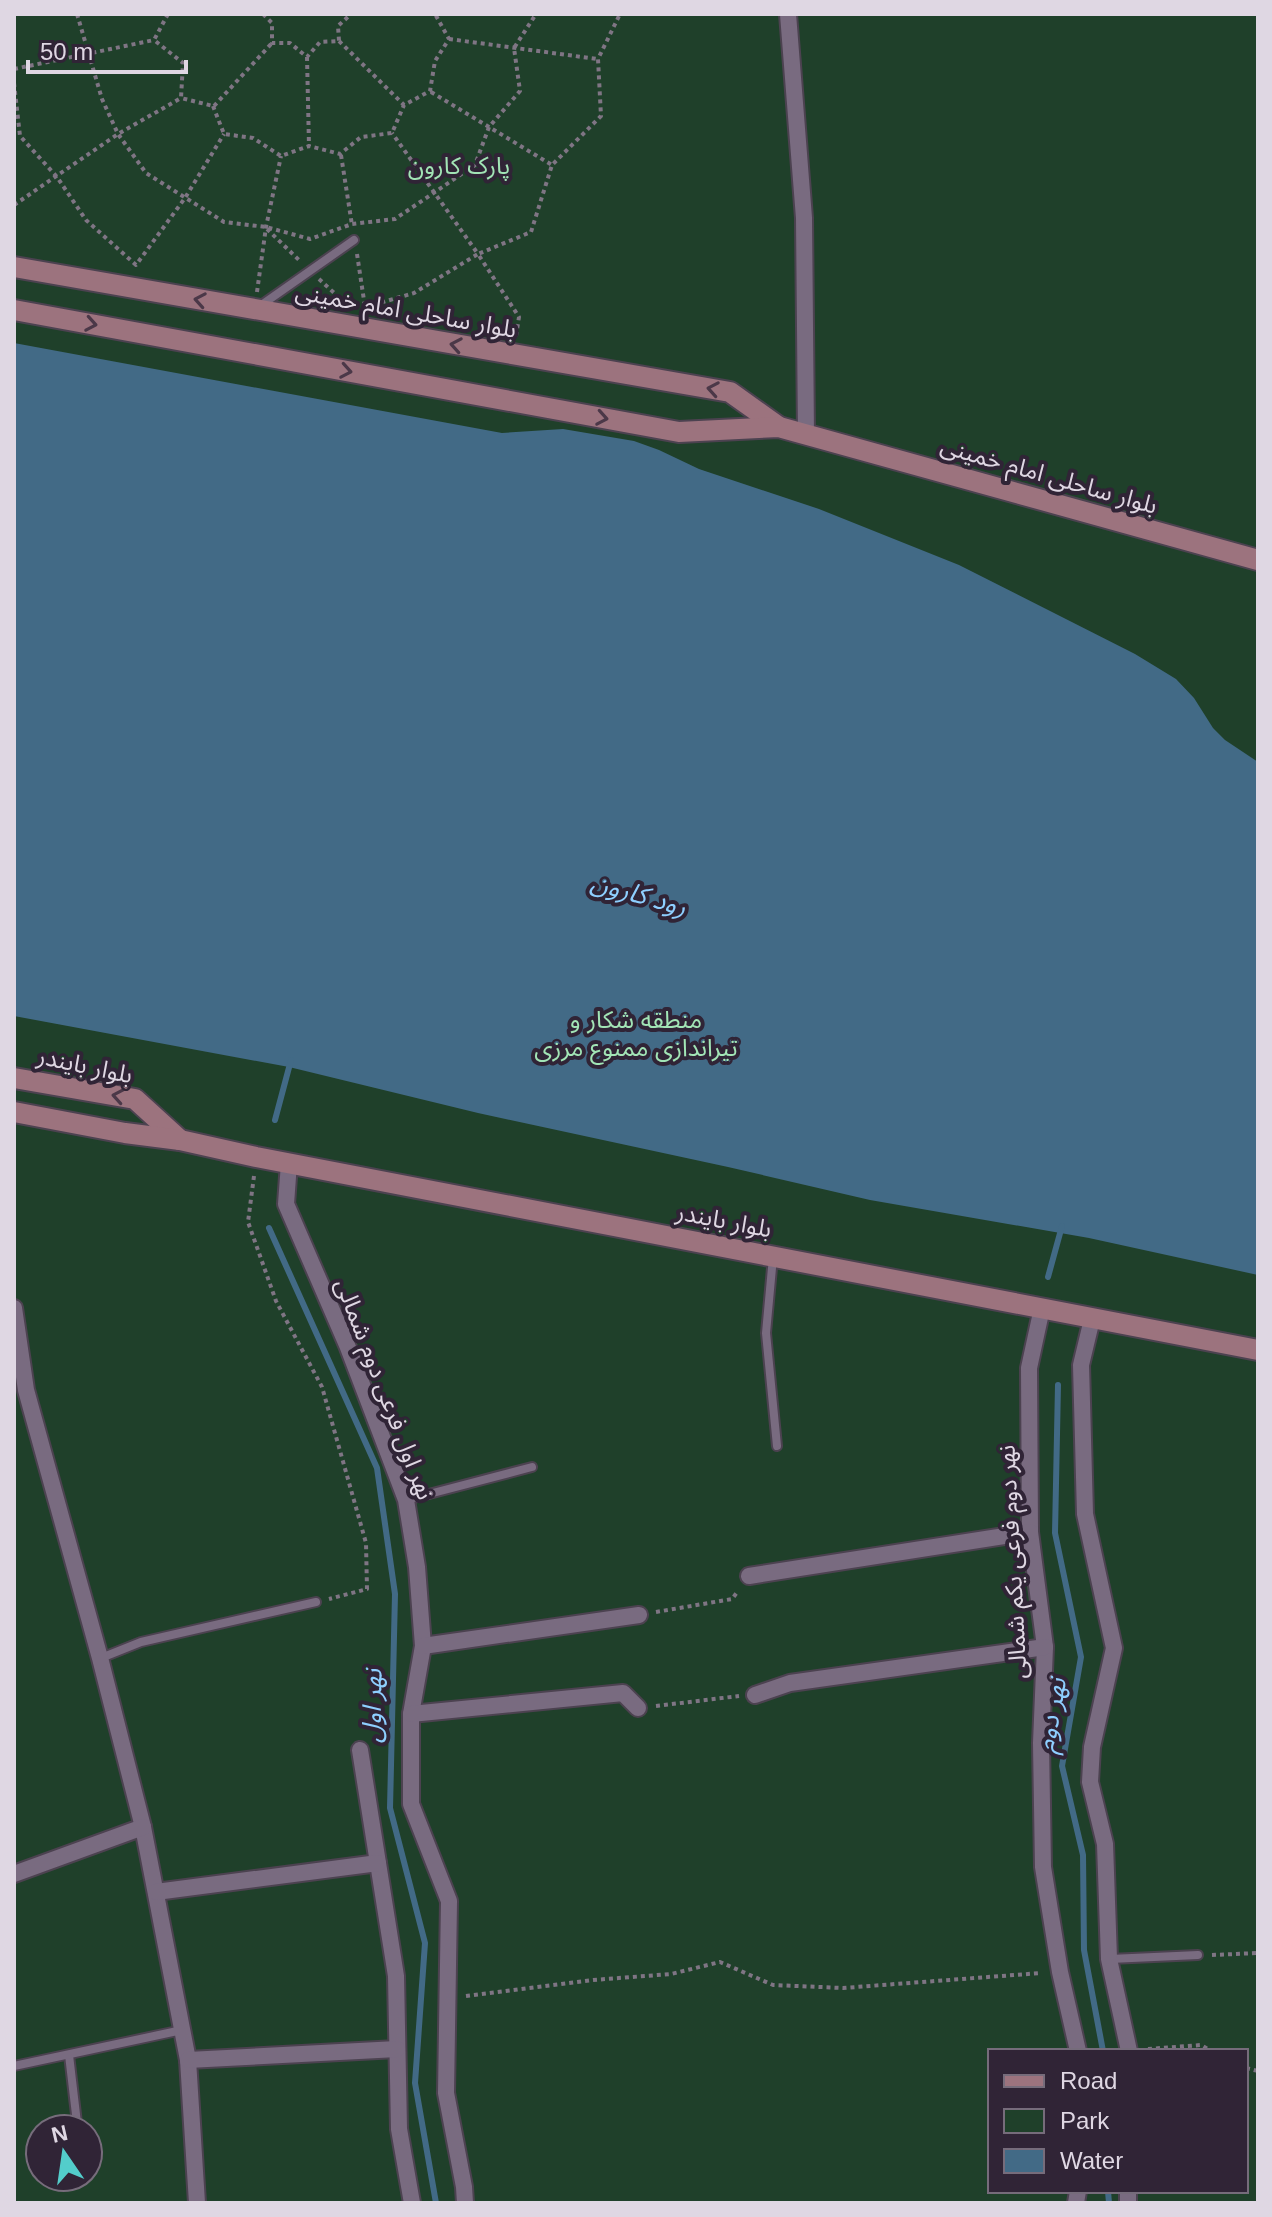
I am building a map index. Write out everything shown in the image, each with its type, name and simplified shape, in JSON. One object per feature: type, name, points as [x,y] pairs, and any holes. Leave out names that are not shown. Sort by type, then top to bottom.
[{"type":"street","points":[[788,14],[804,218],[806,435]]},
{"type":"street","name":"بلوار ساحلی امام خمینی","points":[[14,267],[730,392],[779,427],[1258,560]]},
{"type":"street","name":"بلوار ساحلی امام خمینی","points":[[14,310],[679,432],[779,427]]},
{"type":"street","name":"بلوار بایندر","points":[[14,1078],[135,1099],[180,1140]]},
{"type":"street","name":"بلوار بایندر","points":[[14,1112],[180,1140],[1258,1350]]},
{"type":"street","name":"نهر اول فرعی دوم شمالی","points":[[289,1163],[286,1204],[347,1345],[406,1500],[417,1567],[423,1646],[411,1714],[411,1804],[449,1901],[446,2093],[465,2203]]},
{"type":"street","points":[[14,1308],[26,1390],[143,1827],[188,2060],[197,2203]]},
{"type":"street","name":"نهر دوم فرعی یکم شمالی","points":[[1042,1308],[1029,1368],[1030,1532],[1045,1647],[1041,1743],[1043,1867],[1060,1972],[1078,2049]]},
{"type":"street","points":[[1092,1319],[1081,1365],[1085,1514],[1114,1648],[1092,1747],[1090,1782],[1105,1844],[1109,1959],[1129,2049]]},
{"type":"street","points":[[749,1576],[1030,1532]]},
{"type":"street","points":[[423,1646],[639,1615]]},
{"type":"street","points":[[755,1695],[790,1683],[1045,1647]]},
{"type":"street","points":[[411,1714],[623,1693],[638,1708]]},
{"type":"street","points":[[360,1750],[396,1976],[399,2129],[412,2203]]},
{"type":"street","points":[[14,1874],[143,1827]]},
{"type":"street","points":[[156,1892],[378,1863]]},
{"type":"street","points":[[188,2060],[397,2049]]},
{"type":"lane","points":[[254,310],[354,240]]},
{"type":"lane","points":[[773,1256],[766,1333],[777,1446]]},
{"type":"lane","points":[[406,1500],[532,1467]]},
{"type":"lane","points":[[100,1658],[141,1642],[316,1602]]},
{"type":"lane","points":[[1109,1959],[1198,1955]]},
{"type":"lane","points":[[14,2066],[182,2030]]},
{"type":"lane","points":[[69,2055],[76,2113]]},
{"type":"path","points":[[77,14],[102,99],[118,134],[146,173],[224,222],[266,227],[310,239],[352,224],[395,219],[475,165],[489,127],[520,91],[514,48],[536,14]]},
{"type":"path","points":[[14,69],[154,40],[168,14]]},
{"type":"path","points":[[213,106],[272,43],[272,23],[263,14]]},
{"type":"path","points":[[351,14],[338,26],[339,41],[404,105]]},
{"type":"path","points":[[435,14],[449,39]]},
{"type":"path","points":[[371,330],[366,307],[414,293],[478,254],[531,232],[552,165],[601,116],[598,59],[620,14]]},
{"type":"path","points":[[449,39],[598,59]]},
{"type":"path","points":[[430,91],[435,61],[449,39]]},
{"type":"path","points":[[154,40],[183,63],[181,98]]},
{"type":"path","points":[[309,146],[307,57],[320,42],[339,41]]},
{"type":"path","points":[[272,43],[290,43],[307,57]]},
{"type":"path","points":[[14,83],[20,136],[57,177],[86,220],[136,265],[185,198],[224,134]]},
{"type":"path","points":[[392,133],[404,105],[430,91]]},
{"type":"path","points":[[430,91],[552,165]]},
{"type":"path","points":[[14,205],[118,134],[181,98],[213,106]]},
{"type":"path","points":[[213,106],[224,134]]},
{"type":"path","points":[[281,156],[309,146],[340,154],[361,137],[392,133]]},
{"type":"path","points":[[392,133],[519,317],[513,355]]},
{"type":"path","points":[[224,134],[253,138],[281,156]]},
{"type":"path","points":[[254,310],[266,227],[281,156]]},
{"type":"path","points":[[256,1157],[248,1222],[276,1301],[322,1387],[366,1543],[367,1589],[316,1602]]},
{"type":"path","points":[[639,1615],[732,1599],[749,1576]]},
{"type":"path","points":[[638,1708],[755,1695]]},
{"type":"path","points":[[1198,1955],[1258,1953]]},
{"type":"path","points":[[447,1998],[671,1974],[720,1962],[773,1985],[843,1988],[1060,1972]]},
{"type":"path","points":[[1153,2049],[1201,2045],[1208,2049]]},
{"type":"green space","name":"منطقه شکار و تیراندازی ممنوع مرزی","points":[[14,14],[1258,14],[1258,2203],[14,2203]]},
{"type":"water","name":"رود کارون","points":[[14,343],[502,433],[563,429],[634,441],[699,469],[819,509],[959,565],[1135,654],[1176,679],[1194,698],[1213,728],[1258,762],[1258,1275],[1089,1238],[870,1200],[478,1113],[289,1067],[14,1016]]},
{"type":"waterway","points":[[275,1120],[291,1060]]},
{"type":"waterway","points":[[1048,1277],[1062,1226]]},
{"type":"waterway","name":"نهر اول","points":[[269,1228],[377,1468],[395,1594],[390,1808],[425,1943],[415,2083],[436,2203]]},
{"type":"waterway","name":"نهر دوم","points":[[1058,1385],[1055,1533],[1081,1657],[1062,1766],[1083,1855],[1084,1950],[1103,2049]]},
{"type":"waterway","name":"نهر دوم","points":[[1108,2193],[1109,2203]]},
{"type":"park label","name":"پارک کارون","points":[[459,165]]}]
